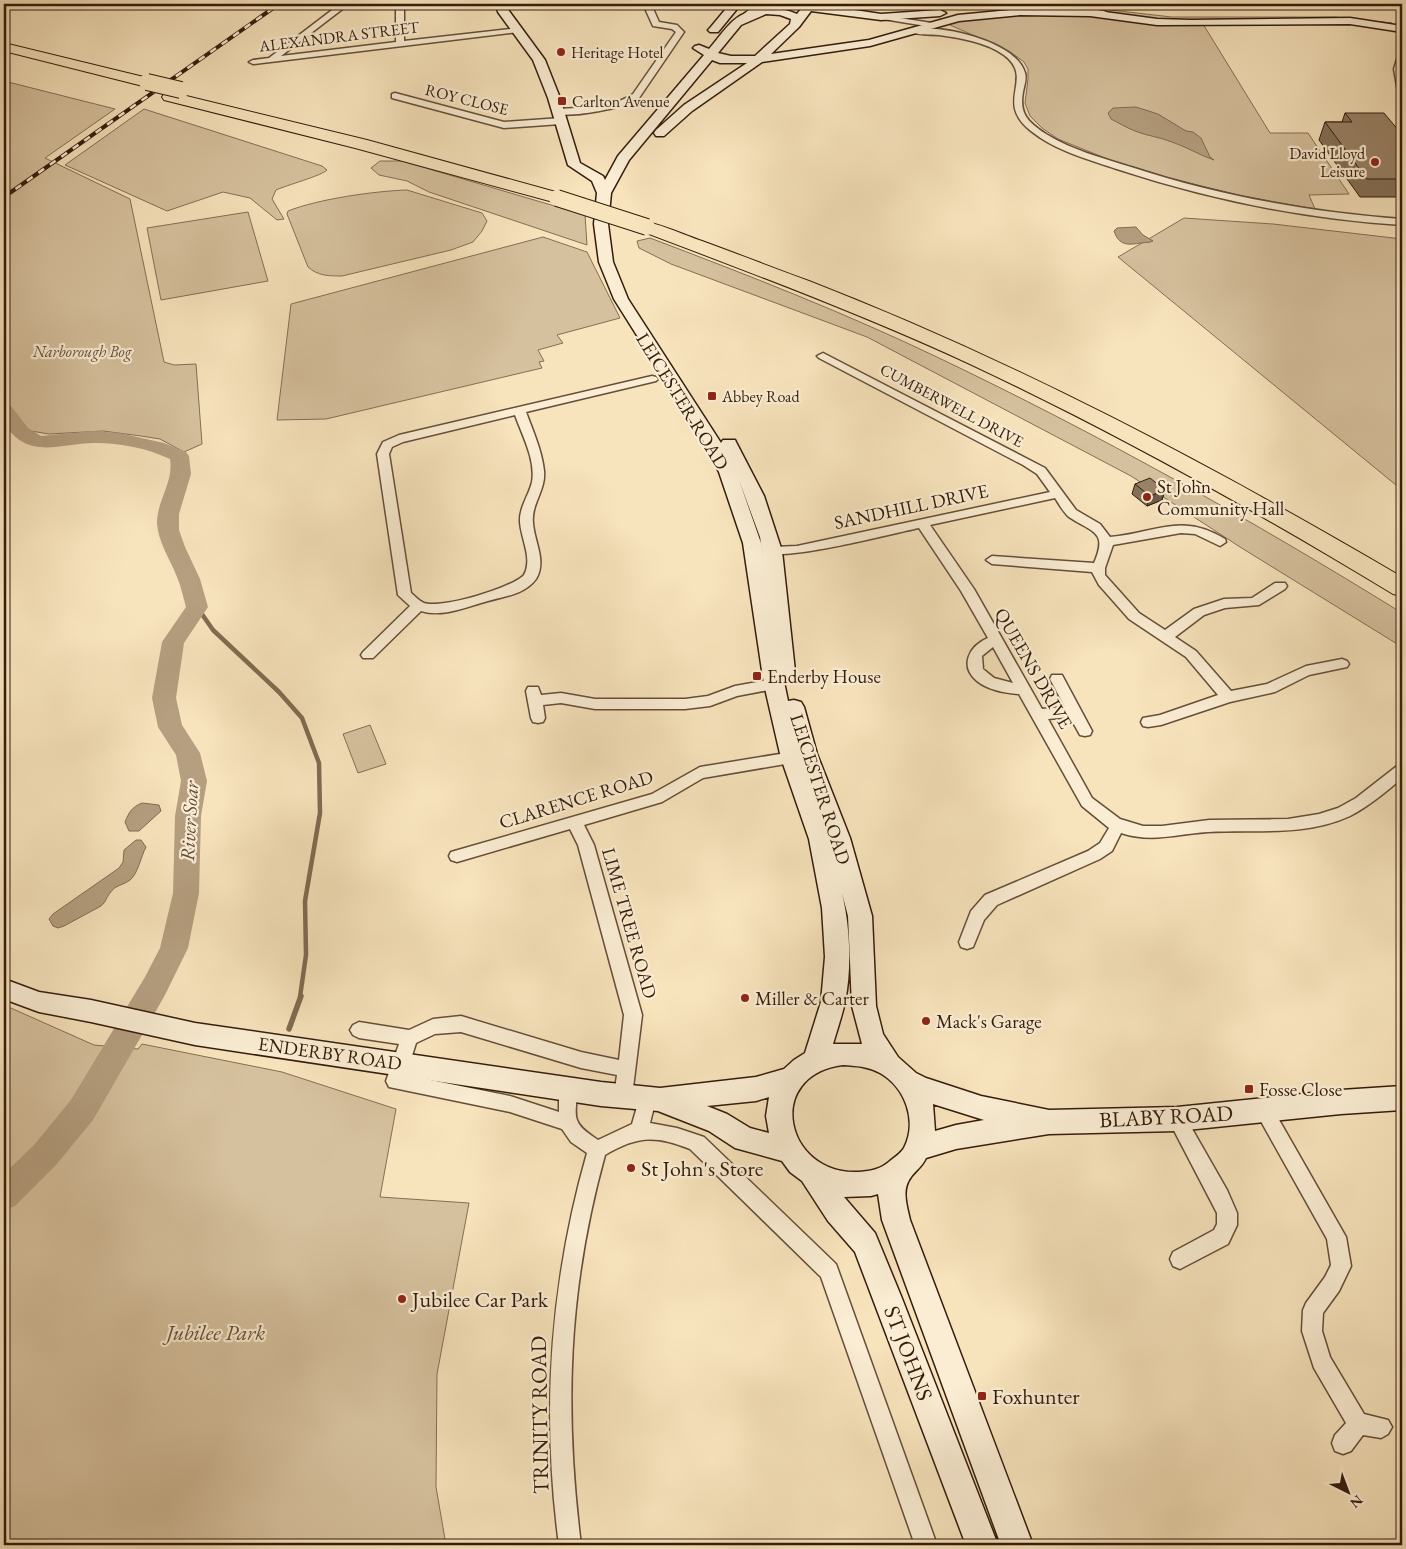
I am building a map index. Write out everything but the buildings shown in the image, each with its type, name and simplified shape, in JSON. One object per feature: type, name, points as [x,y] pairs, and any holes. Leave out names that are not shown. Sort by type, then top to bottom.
[{"type":"highway","points":[[4,47],[390,152],[560,193],[873,300],[1021,366],[1169,438],[1402,567]]},
{"type":"highway","points":[[4,56],[142,85]]},
{"type":"highway","points":[[649,222],[985,364],[1117,430],[1277,514],[1402,588]]},
{"type":"main road","points":[[501,4],[504,12],[519,30],[538,60],[560,117],[575,165],[598,179],[604,193]]},
{"type":"main road","points":[[612,240],[601,224],[604,193],[634,136],[699,48],[736,4]]},
{"type":"main road","points":[[623,185],[640,155],[650,142],[688,108],[757,59],[795,25],[810,5],[881,17],[1065,5],[1168,15],[1327,15],[1402,23]]},
{"type":"main road","points":[[573,156],[582,162],[600,165],[622,160],[737,23],[752,14],[770,10],[785,12],[797,18],[795,25]]},
{"type":"main road","points":[[699,48],[710,55],[731,60],[757,59],[845,48],[972,16],[1005,13],[1072,12],[1191,24],[1350,21],[1402,29]]},
{"type":"main road","points":[[612,240],[617,204]]},
{"type":"main road","name":"LEICESTER ROAD","points":[[612,240],[627,284],[642,315],[730,445],[752,486],[769,534],[773,551],[786,681],[807,754],[840,838],[860,916],[864,1006],[871,1038],[889,1065]]},
{"type":"main road","name":"LEICESTER ROAD","points":[[612,240],[606,262],[621,299],[695,413],[728,472],[752,543],[774,684],[792,758],[820,839],[834,908],[837,956],[833,1002],[816,1059]]},
{"type":"main road","name":"ENDERBY ROAD","points":[[4,989],[38,1002],[91,1011],[195,1034],[401,1063],[568,1090],[643,1098],[756,1089],[790,1079]]},
{"type":"main road","points":[[840,1053],[865,1055],[889,1065],[908,1082],[920,1104],[924,1128],[919,1148],[911,1162],[898,1173],[862,1186],[836,1184],[812,1174],[797,1162],[788,1150],[779,1126],[779,1102],[790,1079],[802,1067],[816,1059],[840,1053]]},
{"type":"main road","name":"BLABY ROAD","points":[[908,1082],[973,1106],[1004,1115],[1049,1122]]},
{"type":"main road","name":"ENDERBY ROAD","points":[[643,1098],[718,1122],[744,1139],[788,1150]]},
{"type":"main road","name":"BLABY ROAD","points":[[919,1148],[956,1137],[1049,1122],[1177,1118],[1402,1098]]},
{"type":"main road","name":"ST JOHNS","points":[[898,1173],[891,1196],[896,1220],[1017,1545]]},
{"type":"main road","name":"ST JOHNS","points":[[812,1174],[838,1212],[864,1243],[887,1296],[982,1545]]},
{"type":"street","points":[[272,60],[345,4]]},
{"type":"street","points":[[400,4],[400,43]]},
{"type":"street","points":[[560,117],[618,106],[636,96],[680,32],[674,27],[656,24],[647,4]]},
{"type":"street","points":[[823,4],[838,11]]},
{"type":"street","points":[[737,23],[746,12],[765,6],[810,5]]},
{"type":"street","points":[[1065,5],[1122,17]]},
{"type":"street","points":[[881,17],[932,25],[996,48],[1016,62],[1021,72],[1016,106],[1020,115],[1035,130],[1066,148],[1137,173],[1210,193],[1315,213],[1402,222]]},
{"type":"street","points":[[881,17],[902,25],[909,32],[961,35]]},
{"type":"street","name":"ALEXANDRA STREET","points":[[253,62],[519,30]]},
{"type":"street","points":[[1402,55],[1398,69],[1402,92]]},
{"type":"street","name":"ROY CLOSE","points":[[395,96],[504,125],[517,126],[560,117]]},
{"type":"street","name":"CUMBERWELL DRIVE","points":[[823,356],[1041,471],[1072,513],[1096,527],[1107,541]]},
{"type":"street","points":[[520,411],[538,470],[538,486],[526,514],[527,532],[534,564],[533,572],[522,585],[503,592],[450,607],[432,609],[418,606],[405,594],[383,454],[387,445],[399,440],[652,379]]},
{"type":"street","name":"SANDHILL DRIVE","points":[[773,551],[797,550],[1057,494]]},
{"type":"street","name":"QUEENS DRIVE","points":[[921,522],[967,589],[1087,802],[1108,822],[1134,831],[1152,834],[1209,826],[1310,823],[1335,816],[1367,799],[1402,770]]},
{"type":"street","points":[[1220,542],[1200,531],[1192,529],[1155,531],[1126,540],[1107,541],[1107,548],[1098,568],[1099,575],[1104,582],[1134,616],[1191,654],[1228,697]]},
{"type":"street","points":[[992,560],[1098,568]]},
{"type":"street","points":[[1166,636],[1199,612],[1220,600],[1254,602],[1280,586]]},
{"type":"street","points":[[368,655],[418,606]]},
{"type":"street","points":[[996,640],[986,644],[974,654],[973,666],[976,672],[988,682],[997,686],[1024,688]]},
{"type":"street","points":[[1159,724],[1228,697],[1270,688],[1306,671],[1342,664]]},
{"type":"street","points":[[1319,668],[1329,680]]},
{"type":"street","points":[[1057,679],[1085,731]]},
{"type":"street","points":[[538,718],[534,696],[561,698],[595,704],[685,704],[710,701],[734,692],[774,684]]},
{"type":"street","points":[[1038,715],[1074,710]]},
{"type":"street","name":"CLARENCE ROAD","points":[[457,856],[657,798],[700,773],[792,758]]},
{"type":"street","name":"LIME TREE ROAD","points":[[575,823],[586,845],[633,1015],[626,1069],[643,1098],[639,1131]]},
{"type":"street","points":[[968,942],[977,916],[991,900],[1094,855],[1106,847],[1118,825]]},
{"type":"street","points":[[359,1030],[410,1038],[432,1027],[461,1024],[564,1055],[626,1069]]},
{"type":"street","points":[[410,1038],[395,1081],[510,1104],[568,1123],[578,1136],[597,1150],[615,1140],[639,1131],[686,1137],[697,1143],[829,1271],[926,1545]]},
{"type":"street","points":[[568,1090],[568,1123]]},
{"type":"street","points":[[1264,1110],[1336,1237],[1341,1266],[1332,1284],[1313,1310],[1312,1332],[1321,1361],[1358,1424]]},
{"type":"street","points":[[1177,1118],[1220,1196],[1227,1213],[1227,1225],[1221,1237],[1180,1259]]},
{"type":"street","name":"TRINITY ROAD","points":[[570,1545],[565,1513],[561,1450],[562,1331],[568,1273],[586,1183],[597,1150]]},
{"type":"street","points":[[1358,1424],[1381,1427]]},
{"type":"street","points":[[1343,1443],[1358,1424]]},
{"type":"green space","points":[[4,4],[80,4],[4,10]]},
{"type":"green space","points":[[1075,6],[1172,17],[1335,17],[1392,23],[1357,20],[1238,22],[1155,20]]},
{"type":"green space","points":[[1001,14],[1097,15],[1203,24],[1270,133],[1308,133],[1349,194],[1309,195],[1315,209],[1242,196],[1169,178],[1110,160],[1058,139],[1042,128],[1030,116],[1025,103],[1028,69],[1024,62],[1009,51],[950,25],[952,22]]},
{"type":"green space","name":"Narborough Bog","points":[[4,81],[115,109],[45,158],[130,199],[164,362],[174,365],[196,364],[202,444],[184,452],[160,439],[141,436],[103,431],[49,434],[31,431],[21,424],[4,402]]},
{"type":"green space","points":[[144,109],[322,166],[327,170],[276,190],[272,199],[284,219],[277,220],[250,198],[223,192],[167,211],[65,165]]},
{"type":"green space","points":[[380,161],[402,161],[585,215],[587,245],[429,192],[407,181],[379,175],[371,168]]},
{"type":"green space","points":[[407,190],[482,213],[487,221],[473,242],[451,250],[342,276],[320,274],[308,267],[287,214],[288,211],[347,196]]},
{"type":"green space","points":[[248,212],[268,281],[161,300],[147,228]]},
{"type":"green space","points":[[1184,218],[1273,224],[1402,239],[1402,490],[1118,257]]},
{"type":"green space","points":[[543,237],[587,252],[620,318],[557,335],[563,343],[538,350],[544,361],[539,362],[542,368],[326,419],[277,420],[291,304]]},
{"type":"green space","points":[[650,238],[796,295],[904,341],[1057,417],[1174,479],[1346,578],[1402,613],[1402,647],[1240,547],[1131,476],[867,337],[671,264],[639,248],[637,241]]},
{"type":"green space","points":[[370,725],[386,764],[358,773],[343,734]]},
{"type":"green space","name":"Jubilee Park","points":[[4,1005],[94,1045],[138,1049],[142,1044],[282,1072],[396,1109],[380,1197],[469,1203],[437,1374],[436,1487],[446,1545],[4,1545]]},
{"type":"shaded area","points":[[1136,107],[1158,114],[1186,131],[1193,132],[1201,138],[1210,157],[1214,160],[1167,140],[1132,130],[1111,119],[1108,113],[1113,108]]},
{"type":"shaded area","points":[[1136,227],[1143,235],[1153,241],[1132,244],[1124,243],[1118,239],[1114,231],[1117,228]]},
{"type":"shaded area","points":[[142,803],[159,805],[161,811],[139,831],[129,831],[125,822],[126,818],[133,808]]},
{"type":"shaded area","points":[[136,840],[141,840],[146,847],[133,877],[128,882],[112,890],[101,906],[64,926],[58,928],[53,926],[49,919],[53,914],[119,868],[123,862],[124,850]]},
{"type":"waterway","name":"River Soar","points":[[4,410],[13,424],[25,436],[36,441],[53,442],[93,437],[119,439],[145,443],[179,456],[181,466],[179,482],[170,506],[168,523],[170,536],[189,579],[197,607],[173,642],[164,698],[170,727],[188,753],[194,781],[188,816],[186,893],[174,948],[155,986],[82,1110],[45,1155],[4,1195]]},
{"type":"waterway","points":[[197,607],[213,630],[279,692],[302,718],[319,763],[320,813],[305,901],[306,955],[300,997]]},
{"type":"waterway","points":[[289,1029],[301,996]]},
{"type":"railway","points":[[4,197],[279,4]]},
{"type":"place","name":"Heritage Hotel","points":[[561,52]]},
{"type":"place","name":"Carlton Avenue","points":[[562,101]]},
{"type":"place","name":"David Lloyd Leisure","points":[[1375,162]]},
{"type":"place","name":"Abbey Road","points":[[712,396]]},
{"type":"place","name":"St John Community Hall","points":[[1147,497]]},
{"type":"place","name":"Enderby House","points":[[757,676]]},
{"type":"place","name":"Miller & Carter","points":[[745,998]]},
{"type":"place","name":"Mack's Garage","points":[[926,1021]]},
{"type":"place","name":"Fosse Close","points":[[1249,1089]]},
{"type":"place","name":"St John's Store","points":[[631,1168]]},
{"type":"place","name":"Jubilee Car Park","points":[[402,1299]]},
{"type":"place","name":"Foxhunter","points":[[982,1396]]}]
